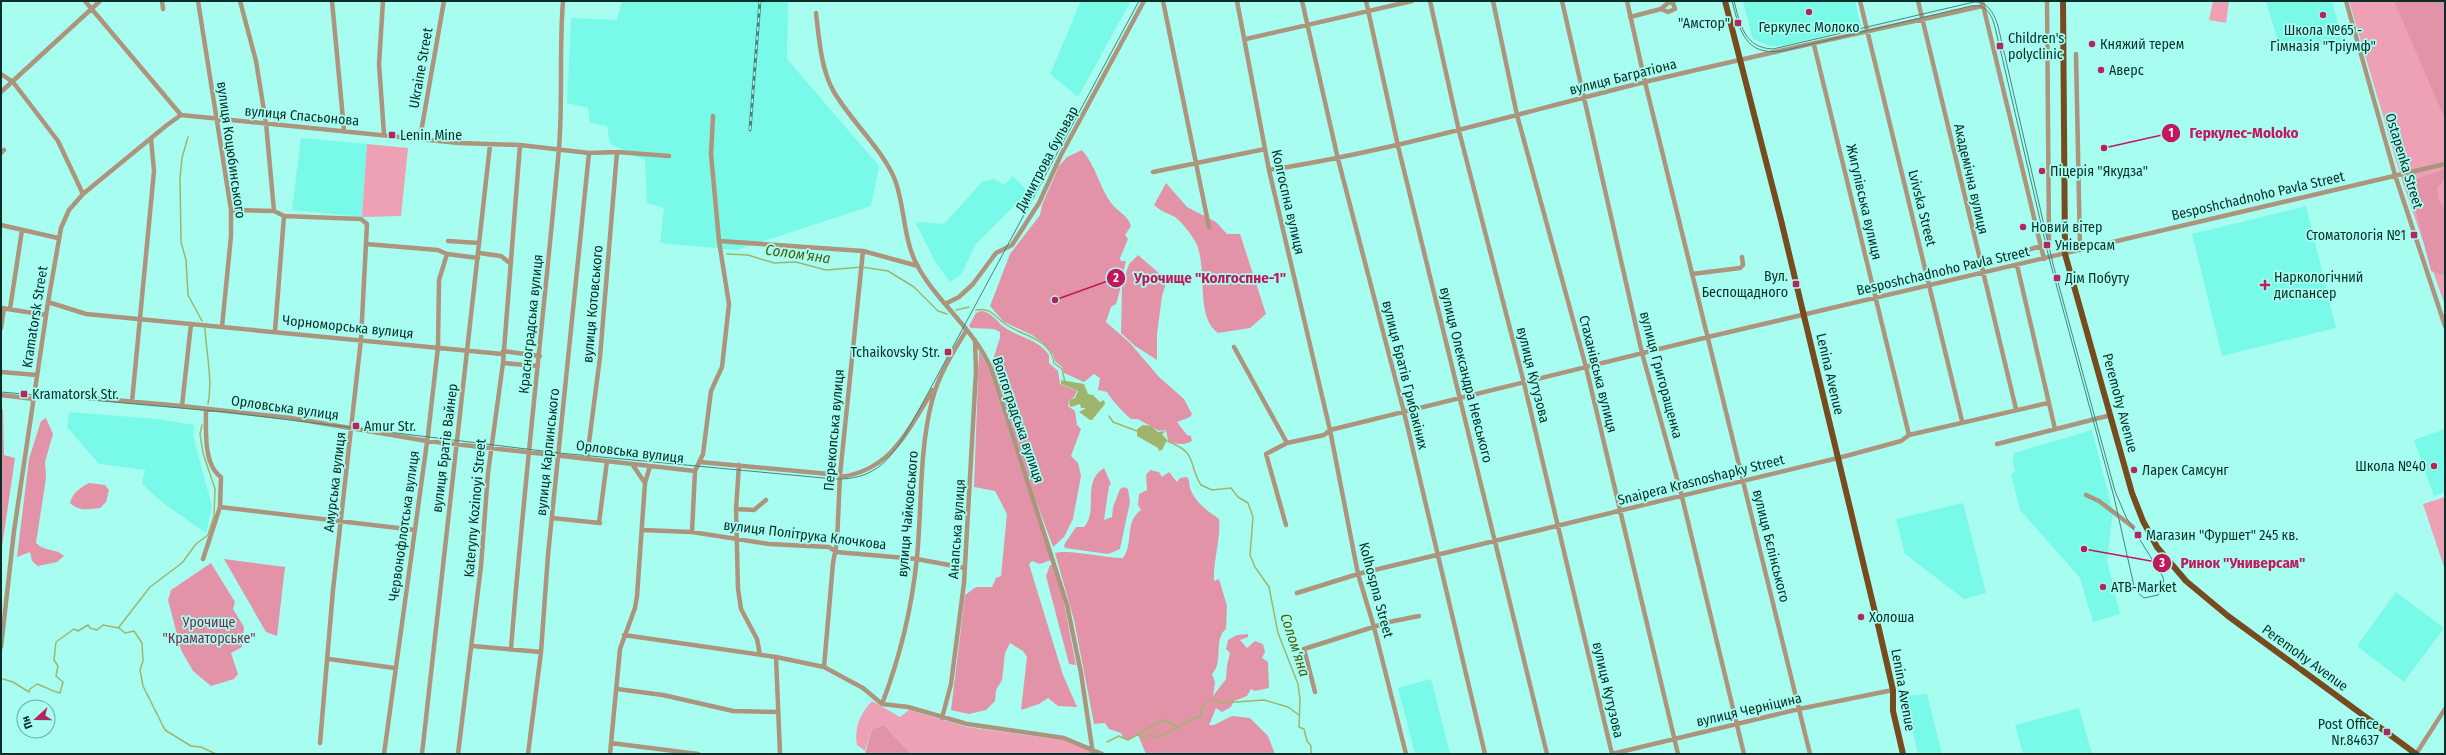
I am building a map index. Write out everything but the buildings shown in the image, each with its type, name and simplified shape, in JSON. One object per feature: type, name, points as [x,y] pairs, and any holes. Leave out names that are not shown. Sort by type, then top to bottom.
[{"type":"main road","name":"Lenina Avenue","points":[[1725,1],[1742,60],[1893,690],[1893,711],[1903,754]]},
{"type":"main road","name":"Peremohy Avenue","points":[[2063,1],[2066,254],[2139,513],[2157,547],[2173,568],[2228,616],[2416,754]]},
{"type":"street","points":[[85,1],[181,116]]},
{"type":"street","points":[[1,92],[100,1]]},
{"type":"street","points":[[162,1],[163,9]]},
{"type":"street","name":"вулиця Коцюбинського","points":[[198,1],[231,210],[231,236],[222,327]]},
{"type":"street","points":[[240,1],[256,61],[266,123],[274,211]]},
{"type":"street","points":[[332,1],[344,130]]},
{"type":"street","points":[[383,1],[379,64],[384,134]]},
{"type":"street","name":"Ukraine Street","points":[[420,138],[444,1]]},
{"type":"street","name":"Красноградська вулиця","points":[[511,649],[528,452],[540,356],[559,150],[563,1]]},
{"type":"street","name":"Димитрова бульвар","points":[[945,304],[959,297],[973,284],[996,253],[1012,245],[1039,203],[1061,155],[1144,1]]},
{"type":"street","points":[[1163,1],[1209,227]]},
{"type":"street","name":"Колгоспна вулиця","points":[[1237,1],[1246,39],[1269,170],[1330,430]]},
{"type":"street","name":"вулиця Братів Грибакіних","points":[[1302,1],[1338,159],[1404,412],[1485,754]]},
{"type":"street","name":"вулиця Олександра Невського","points":[[1366,1],[1398,146],[1547,754]]},
{"type":"street","points":[[1246,39],[1412,1]]},
{"type":"street","name":"вулиця Кутузова","points":[[1430,1],[1459,131],[1524,383],[1612,754]]},
{"type":"street","name":"Стаханівська вулиця","points":[[1493,1],[1517,115],[1586,367],[1619,512],[1678,754]]},
{"type":"street","name":"вулиця Григоращенка","points":[[1562,1],[1642,353],[1682,497],[1744,754]]},
{"type":"street","name":"вулиця Бєлінського","points":[[1627,1],[1645,82],[1745,482],[1810,754]]},
{"type":"street","name":"Lvivska Street","points":[[1860,1],[1962,421]]},
{"type":"street","name":"Академічна вулиця","points":[[1918,1],[1982,273],[2016,409]]},
{"type":"street","points":[[2009,255],[2042,248],[2049,244],[2047,1]]},
{"type":"street","name":"Ostapenka Street","points":[[2346,1],[2395,175],[2445,326]]},
{"type":"street","points":[[1983,4],[2044,259]]},
{"type":"street","name":"вулиця Багратіона","points":[[1269,170],[1338,159],[1398,146],[1645,82],[1814,45],[1983,4]]},
{"type":"street","points":[[1630,17],[1661,9]]},
{"type":"street","name":"Волгоградська вулиця","points":[[816,13],[827,74],[833,92],[891,172],[898,190],[913,255],[918,266],[945,304],[975,340],[987,358],[992,371],[1067,605],[1075,638],[1093,752]]},
{"type":"street","name":"Жигулівська вулиця","points":[[1814,45],[1908,435]]},
{"type":"street","points":[[2076,54],[2080,250]]},
{"type":"street","points":[[1,74],[13,82],[58,141],[83,194]]},
{"type":"street","name":"вулиця Спасьонова","points":[[181,116],[344,130],[490,145],[520,145],[589,153],[617,152],[669,156]]},
{"type":"street","name":"Kramatorsk Street","points":[[1,647],[14,531],[58,238],[69,210],[83,194],[151,139],[167,124],[181,116]]},
{"type":"street","points":[[692,532],[695,471],[703,454],[712,391],[723,361],[729,304],[719,241],[710,154],[713,116]]},
{"type":"street","points":[[132,402],[154,171],[151,139]]},
{"type":"street","name":"вулиця Братів Вайнер","points":[[422,754],[490,145]]},
{"type":"street","name":"Kateryny Kozinoyi Street","points":[[458,754],[472,646],[491,448],[503,362],[502,352],[511,264],[520,145]]},
{"type":"street","points":[[1153,172],[1265,149]]},
{"type":"street","name":"вулиця Котовського","points":[[586,458],[600,357],[617,152]]},
{"type":"street","name":"вулиця Карпинського","points":[[528,754],[540,652],[589,153]]},
{"type":"street","name":"Besposhchadnoho Pavla Street","points":[[1286,525],[1266,454],[1287,443],[1324,435],[1330,430],[1708,337],[2445,164]]},
{"type":"street","points":[[231,210],[274,211],[284,216],[275,331]]},
{"type":"street","name":"Амурська вулиця","points":[[284,216],[361,219],[367,224],[361,339],[333,590],[329,659],[320,743]]},
{"type":"street","points":[[1,225],[58,238]]},
{"type":"street","points":[[10,309],[22,230]]},
{"type":"street","points":[[448,241],[479,243]]},
{"type":"street","points":[[719,241],[863,251],[918,266]]},
{"type":"street","points":[[366,244],[438,250],[448,254],[501,256],[511,264]]},
{"type":"street","name":"Перекопська вулиця","points":[[824,667],[836,552],[840,476],[863,251]]},
{"type":"street","name":"Червонофлотська вулиця","points":[[384,754],[427,440],[438,347],[439,280],[448,254]]},
{"type":"street","points":[[1692,274],[1740,268],[1743,265],[1742,257]]},
{"type":"street","points":[[2017,265],[2055,429]]},
{"type":"street","name":"Чорноморська вулиця","points":[[48,302],[79,313],[361,339],[468,351],[502,352],[540,356]]},
{"type":"street","points":[[1,328],[3,308],[46,315]]},
{"type":"street","points":[[182,406],[191,324]]},
{"type":"street","name":"вулиця Чайковського","points":[[882,704],[894,673],[908,619],[917,559],[926,432],[932,401],[938,383],[966,331]]},
{"type":"street","name":"Анапська вулиця","points":[[942,718],[951,684],[966,568],[974,424],[975,340]]},
{"type":"street","points":[[1234,347],[1287,443]]},
{"type":"street","points":[[503,362],[538,366]]},
{"type":"street","points":[[1,372],[37,375]]},
{"type":"street","name":"Орловська вулиця","points":[[700,462],[840,476],[858,474],[874,467],[896,447],[938,383]]},
{"type":"street","name":"Орловська вулиця","points":[[35,393],[182,406],[291,418],[456,444],[695,471]]},
{"type":"street","points":[[1,395],[34,398]]},
{"type":"street","name":"Snaipera Krasnoshapky Street","points":[[1297,593],[1358,574],[1438,554],[1745,482],[1901,441],[1908,435],[1962,421],[2048,403]]},
{"type":"street","points":[[203,559],[220,507],[221,477],[215,471],[206,446],[206,409]]},
{"type":"street","points":[[1997,444],[2111,415]]},
{"type":"street","name":"Kolhospna Street","points":[[1330,430],[1358,574],[1374,627],[1406,754]]},
{"type":"street","points":[[552,518],[600,523],[607,461]]},
{"type":"street","points":[[632,464],[645,483]]},
{"type":"street","points":[[739,465],[736,509],[739,539],[738,589],[741,610],[757,639],[760,655]]},
{"type":"street","points":[[610,754],[620,649],[624,635],[636,608],[645,483],[650,466]]},
{"type":"street","points":[[2086,495],[2099,501],[2133,527]]},
{"type":"street","points":[[736,509],[754,510],[766,500]]},
{"type":"street","points":[[220,507],[341,520],[415,530]]},
{"type":"street","name":"вулиця Політрука Клочкова","points":[[642,530],[692,532],[739,539],[830,547],[836,552],[917,559],[966,568]]},
{"type":"street","points":[[1315,692],[1304,649],[1374,627],[1419,616]]},
{"type":"street","points":[[624,635],[776,657],[824,667],[863,688],[882,704],[908,707],[967,724],[1064,738],[1093,752],[1102,754]]},
{"type":"street","points":[[472,646],[540,652]]},
{"type":"street","points":[[776,657],[780,754]]},
{"type":"street","points":[[329,659],[395,668]]},
{"type":"street","points":[[616,689],[663,695],[733,711],[778,712]]},
{"type":"street","name":"вулиця Черніцина","points":[[1612,754],[1799,709],[1893,690]]},
{"type":"street","points":[[2416,754],[2445,709]]},
{"type":"street","points":[[611,743],[698,754]]},
{"type":"shaded area","points":[[622,1],[788,1],[787,59],[879,166],[871,206],[737,250],[660,243],[664,208],[647,203],[645,160],[610,144],[607,126],[590,123],[588,108],[567,103],[571,18],[617,20]]},
{"type":"shaded area","points":[[1081,1],[1131,1],[1078,97],[1050,74]]},
{"type":"shaded area","points":[[1743,1],[1855,1],[1861,27],[1782,46],[1770,46],[1753,39]]},
{"type":"shaded area","points":[[2213,1],[2229,1],[2226,23],[2209,20]]},
{"type":"shaded area","points":[[2266,1],[2332,1],[2343,44],[2280,48]]},
{"type":"shaded area","points":[[2349,1],[2445,1],[2445,306],[2402,180]]},
{"type":"shaded area","points":[[301,138],[367,144],[362,217],[292,210]]},
{"type":"shaded area","points":[[367,144],[408,148],[401,216],[362,217]]},
{"type":"shaded area","points":[[1013,176],[1028,192],[976,244],[961,275],[950,282],[936,263],[916,224],[921,222],[944,224],[982,182],[994,179],[1004,185]]},
{"type":"shaded area","name":"Наркологічний диспансер","points":[[2306,206],[2336,328],[2222,356],[2192,234]]},
{"type":"shaded area","points":[[1061,380],[1084,384],[1088,394],[1093,395],[1100,402],[1104,400],[1105,404],[1092,420],[1079,412],[1086,408],[1081,408],[1080,404],[1071,407],[1069,405],[1070,400],[1075,398],[1078,391],[1061,384]]},
{"type":"shaded area","points":[[69,412],[157,419],[194,425],[193,435],[212,507],[206,533],[163,503],[142,484],[145,470],[99,464],[67,427]]},
{"type":"shaded area","points":[[1143,425],[1151,426],[1158,432],[1166,431],[1162,434],[1167,440],[1162,450],[1159,451],[1158,448],[1137,436],[1137,429]]},
{"type":"shaded area","name":"Школа №40","points":[[2445,429],[2445,492],[2434,496],[2414,440]]},
{"type":"shaded area","points":[[2092,430],[2113,512],[2107,561],[2120,614],[2093,622],[2080,578],[2020,510],[2011,474],[2015,472],[2013,462],[2014,453]]},
{"type":"shaded area","points":[[2445,497],[2445,570],[2423,504]]},
{"type":"shaded area","points":[[1963,503],[1986,593],[1964,599],[1905,554],[1896,519]]},
{"type":"shaded area","points":[[2396,592],[2444,628],[2404,682],[2357,646]]},
{"type":"shaded area","points":[[1431,679],[1450,754],[1415,754],[1398,688]]},
{"type":"shaded area","points":[[1927,694],[1942,754],[1918,754],[1905,696]]},
{"type":"shaded area","points":[[872,701],[900,717],[909,710],[967,727],[1063,740],[1091,751],[1092,754],[911,754],[884,725],[872,729],[865,751],[857,745],[856,733],[861,716]]},
{"type":"shaded area","points":[[2079,708],[2092,754],[2023,754],[2015,725]]},
{"type":"green space","points":[[2394,1],[2445,1],[2445,119]]},
{"type":"green space","points":[[1082,150],[1091,163],[1103,190],[1111,203],[1125,216],[1130,222],[1131,226],[1125,235],[1128,239],[1120,258],[1121,261],[1126,261],[1119,294],[1116,304],[1111,307],[1106,322],[1130,343],[1159,377],[1184,399],[1192,414],[1190,417],[1177,422],[1187,435],[1191,436],[1192,441],[1189,443],[1180,444],[1168,441],[1166,430],[1159,431],[1138,419],[1131,419],[1107,392],[1098,390],[1100,378],[1094,374],[1084,382],[1064,373],[1062,367],[1055,361],[1053,354],[1042,342],[1032,335],[1004,322],[990,306],[1010,254],[1040,215],[1042,205],[1059,166],[1067,157]]},
{"type":"green space","points":[[2445,169],[2445,180],[2437,187],[2438,198],[2445,210],[2444,275],[2431,271],[2415,208],[2418,200],[2416,179]]},
{"type":"green space","points":[[1166,183],[1187,207],[1216,222],[1227,234],[1240,234],[1266,314],[1250,328],[1218,333],[1211,325],[1206,315],[1201,264],[1199,251],[1195,241],[1178,219],[1154,205]]},
{"type":"green space","points":[[1138,255],[1167,280],[1162,296],[1157,334],[1157,360],[1135,346],[1121,333],[1122,285],[1129,264]]},
{"type":"green space","points":[[981,311],[994,317],[1010,331],[1034,342],[1045,350],[1049,355],[1049,363],[1058,371],[1060,384],[1077,391],[1074,397],[1069,401],[1068,406],[1075,411],[1077,425],[1081,429],[1071,456],[1078,463],[1081,476],[1073,519],[1064,537],[1053,547],[1035,498],[992,363],[1000,338],[1000,332],[994,329],[971,328],[969,326],[976,313]]},
{"type":"green space","points":[[979,351],[988,366],[1051,560],[1040,564],[1032,561],[1029,564],[1063,675],[1077,707],[1058,706],[1048,698],[1039,704],[1021,710],[1027,657],[1023,651],[1010,643],[1005,653],[1002,680],[996,690],[995,701],[986,710],[969,714],[951,710],[965,595],[976,587],[992,587],[996,578],[1001,576],[1007,514],[995,491],[974,487]]},
{"type":"green space","points":[[1,409],[3,409],[4,455],[15,458],[1,554]]},
{"type":"green space","points":[[46,418],[53,434],[45,462],[46,478],[36,543],[43,548],[58,552],[64,556],[57,562],[38,566],[32,561],[30,552],[17,557],[29,459],[41,421]]},
{"type":"green space","points":[[1104,468],[1111,484],[1109,486],[1104,520],[1112,517],[1113,507],[1120,489],[1124,487],[1128,489],[1130,502],[1120,549],[1108,554],[1065,548],[1064,545],[1076,527],[1084,527],[1088,520],[1093,481],[1097,474]]},
{"type":"green space","points":[[1150,470],[1159,472],[1162,477],[1169,472],[1177,482],[1180,478],[1187,477],[1195,498],[1203,507],[1219,519],[1219,535],[1214,581],[1219,579],[1227,606],[1226,629],[1222,633],[1220,639],[1216,669],[1212,674],[1215,682],[1213,696],[1226,679],[1230,653],[1226,649],[1228,640],[1237,635],[1248,634],[1248,637],[1240,640],[1247,648],[1255,641],[1263,644],[1265,652],[1262,658],[1268,662],[1269,688],[1255,691],[1251,689],[1247,696],[1234,701],[1231,707],[1222,712],[1216,708],[1209,725],[1214,725],[1232,716],[1250,718],[1268,736],[1275,754],[1146,754],[1138,735],[1128,740],[1124,739],[1121,733],[1109,729],[1105,723],[1094,724],[1074,620],[1055,553],[1069,552],[1123,558],[1128,546],[1133,520],[1141,510],[1138,505],[1139,494],[1147,490],[1146,475]]},
{"type":"green space","points":[[89,483],[105,485],[109,490],[106,502],[100,508],[77,508],[70,503],[71,499],[75,493]]},
{"type":"green space","name":"Урочище \"Краматорське\"","points":[[224,559],[285,567],[277,636],[266,632]]},
{"type":"green space","name":"Урочище \"Краматорське\"","points":[[211,563],[235,602],[233,609],[244,627],[242,647],[231,653],[238,674],[234,679],[211,686],[193,671],[181,650],[168,600],[171,590]]},
{"type":"green space","points":[[1050,565],[1052,565],[1062,593],[1076,665],[1069,664],[1046,576]]},
{"type":"green space","points":[[884,725],[911,754],[865,754],[872,729]]},
{"type":"waterway","points":[[188,137],[182,158],[180,178],[181,242],[186,260],[188,295],[202,321]]},
{"type":"waterway","name":"Солом'яна","points":[[727,254],[748,255],[774,263],[796,262],[826,270],[862,267],[888,271],[914,287],[938,311],[947,314]]},
{"type":"waterway","name":"Солом'яна","points":[[956,310],[969,307]]},
{"type":"waterway","points":[[976,310],[981,309],[989,311],[1005,324],[1042,343],[1052,355],[1054,363],[1062,369],[1065,382]]},
{"type":"waterway","points":[[205,328],[210,376],[208,404]]},
{"type":"waterway","name":"Солом'яна","points":[[1109,416],[1113,422],[1137,431]]},
{"type":"waterway","points":[[119,627],[150,587],[182,563],[196,544],[208,535],[214,516],[215,489],[203,453],[200,434],[202,425]]},
{"type":"waterway","name":"Солом'яна","points":[[1167,441],[1177,445],[1188,454],[1201,485],[1212,490],[1231,488],[1238,497],[1248,503],[1253,517],[1250,555],[1255,567],[1269,587],[1278,633],[1298,684],[1300,699],[1299,727],[1304,729],[1307,741],[1311,746],[1311,754]]},
{"type":"waterway","points":[[3,679],[13,682],[29,692],[30,689],[37,684],[60,693],[63,682],[56,676],[58,666],[54,660],[56,642],[74,629],[78,631],[88,625],[90,628],[97,630],[103,625],[119,628],[125,633],[134,631],[142,643],[143,661],[140,670],[143,686],[165,730],[191,746],[201,747],[216,754]]},
{"type":"waterway","points":[[1107,742],[1119,736],[1128,740],[1162,720],[1165,720],[1178,727],[1201,716],[1201,707],[1212,699],[1221,703],[1264,700],[1288,707],[1299,715]]},
{"type":"waterway","points":[[1138,735],[1143,737],[1151,735],[1158,737],[1178,728]]},
{"type":"tram line","points":[[1,392],[225,412],[559,453],[834,479],[851,478],[866,474],[878,467],[897,448],[1139,1]]},
{"type":"tram line","points":[[1732,1],[1741,31],[1746,39],[1759,49],[1769,51],[1782,51],[1971,6],[1981,6],[1990,14],[1995,27],[2049,258],[2114,497],[2134,586],[2138,593],[2144,598],[2158,595],[2164,587],[2163,577],[2126,517],[2115,491],[2053,264],[1995,17],[1987,6],[1974,2],[1773,49],[1763,48],[1749,39],[1741,26],[1734,1]]},
{"type":"railway","points":[[750,130],[760,1]]},
{"type":"place","name":"Геркулес Молоко","points":[[1809,12]]},
{"type":"place","name":"Школа №65 - Гімназія \"Тріумф\"","points":[[2323,15]]},
{"type":"place","name":"\"Амстор\"","points":[[1738,23]]},
{"type":"place","name":"Княжий терем","points":[[2092,44]]},
{"type":"place","name":"Children's polyclinic","points":[[2000,46]]},
{"type":"place","name":"Аверс","points":[[2101,70]]},
{"type":"place","name":"Lenin Mine","points":[[392,135]]},
{"type":"place","name":"Геркулес-Moloko","points":[[2104,148]]},
{"type":"place","name":"Піцерія \"Якудза\"","points":[[2042,171]]},
{"type":"place","name":"Новий вітер","points":[[2023,227]]},
{"type":"place","name":"Стоматологія №1","points":[[2414,235]]},
{"type":"place","name":"Універсам","points":[[2047,245]]},
{"type":"place","name":"Дім Побуту","points":[[2057,278]]},
{"type":"place","name":"Вул. Беспощадного","points":[[1796,284]]},
{"type":"place","name":"Наркологічний диспансер","points":[[2265,285]]},
{"type":"place","name":"Урочище \"Колгоспне-1\"","points":[[1055,300]]},
{"type":"place","name":"Tchaikovsky Str.","points":[[948,352]]},
{"type":"place","name":"Kramatorsk Str.","points":[[24,394]]},
{"type":"place","name":"Amur Str.","points":[[356,426]]},
{"type":"place","name":"Школа №40","points":[[2434,466]]},
{"type":"place","name":"Ларек Самсунг","points":[[2134,470]]},
{"type":"place","name":"Магазин \"Фуршет\" 245 кв.","points":[[2138,535]]},
{"type":"place","name":"Ринок \"Универсам\"","points":[[2084,549]]},
{"type":"place","name":"ATB-Market","points":[[2103,587]]},
{"type":"place","name":"Холоша","points":[[1861,617]]},
{"type":"place","name":"Post Office Nr.84637","points":[[2387,732]]}]
